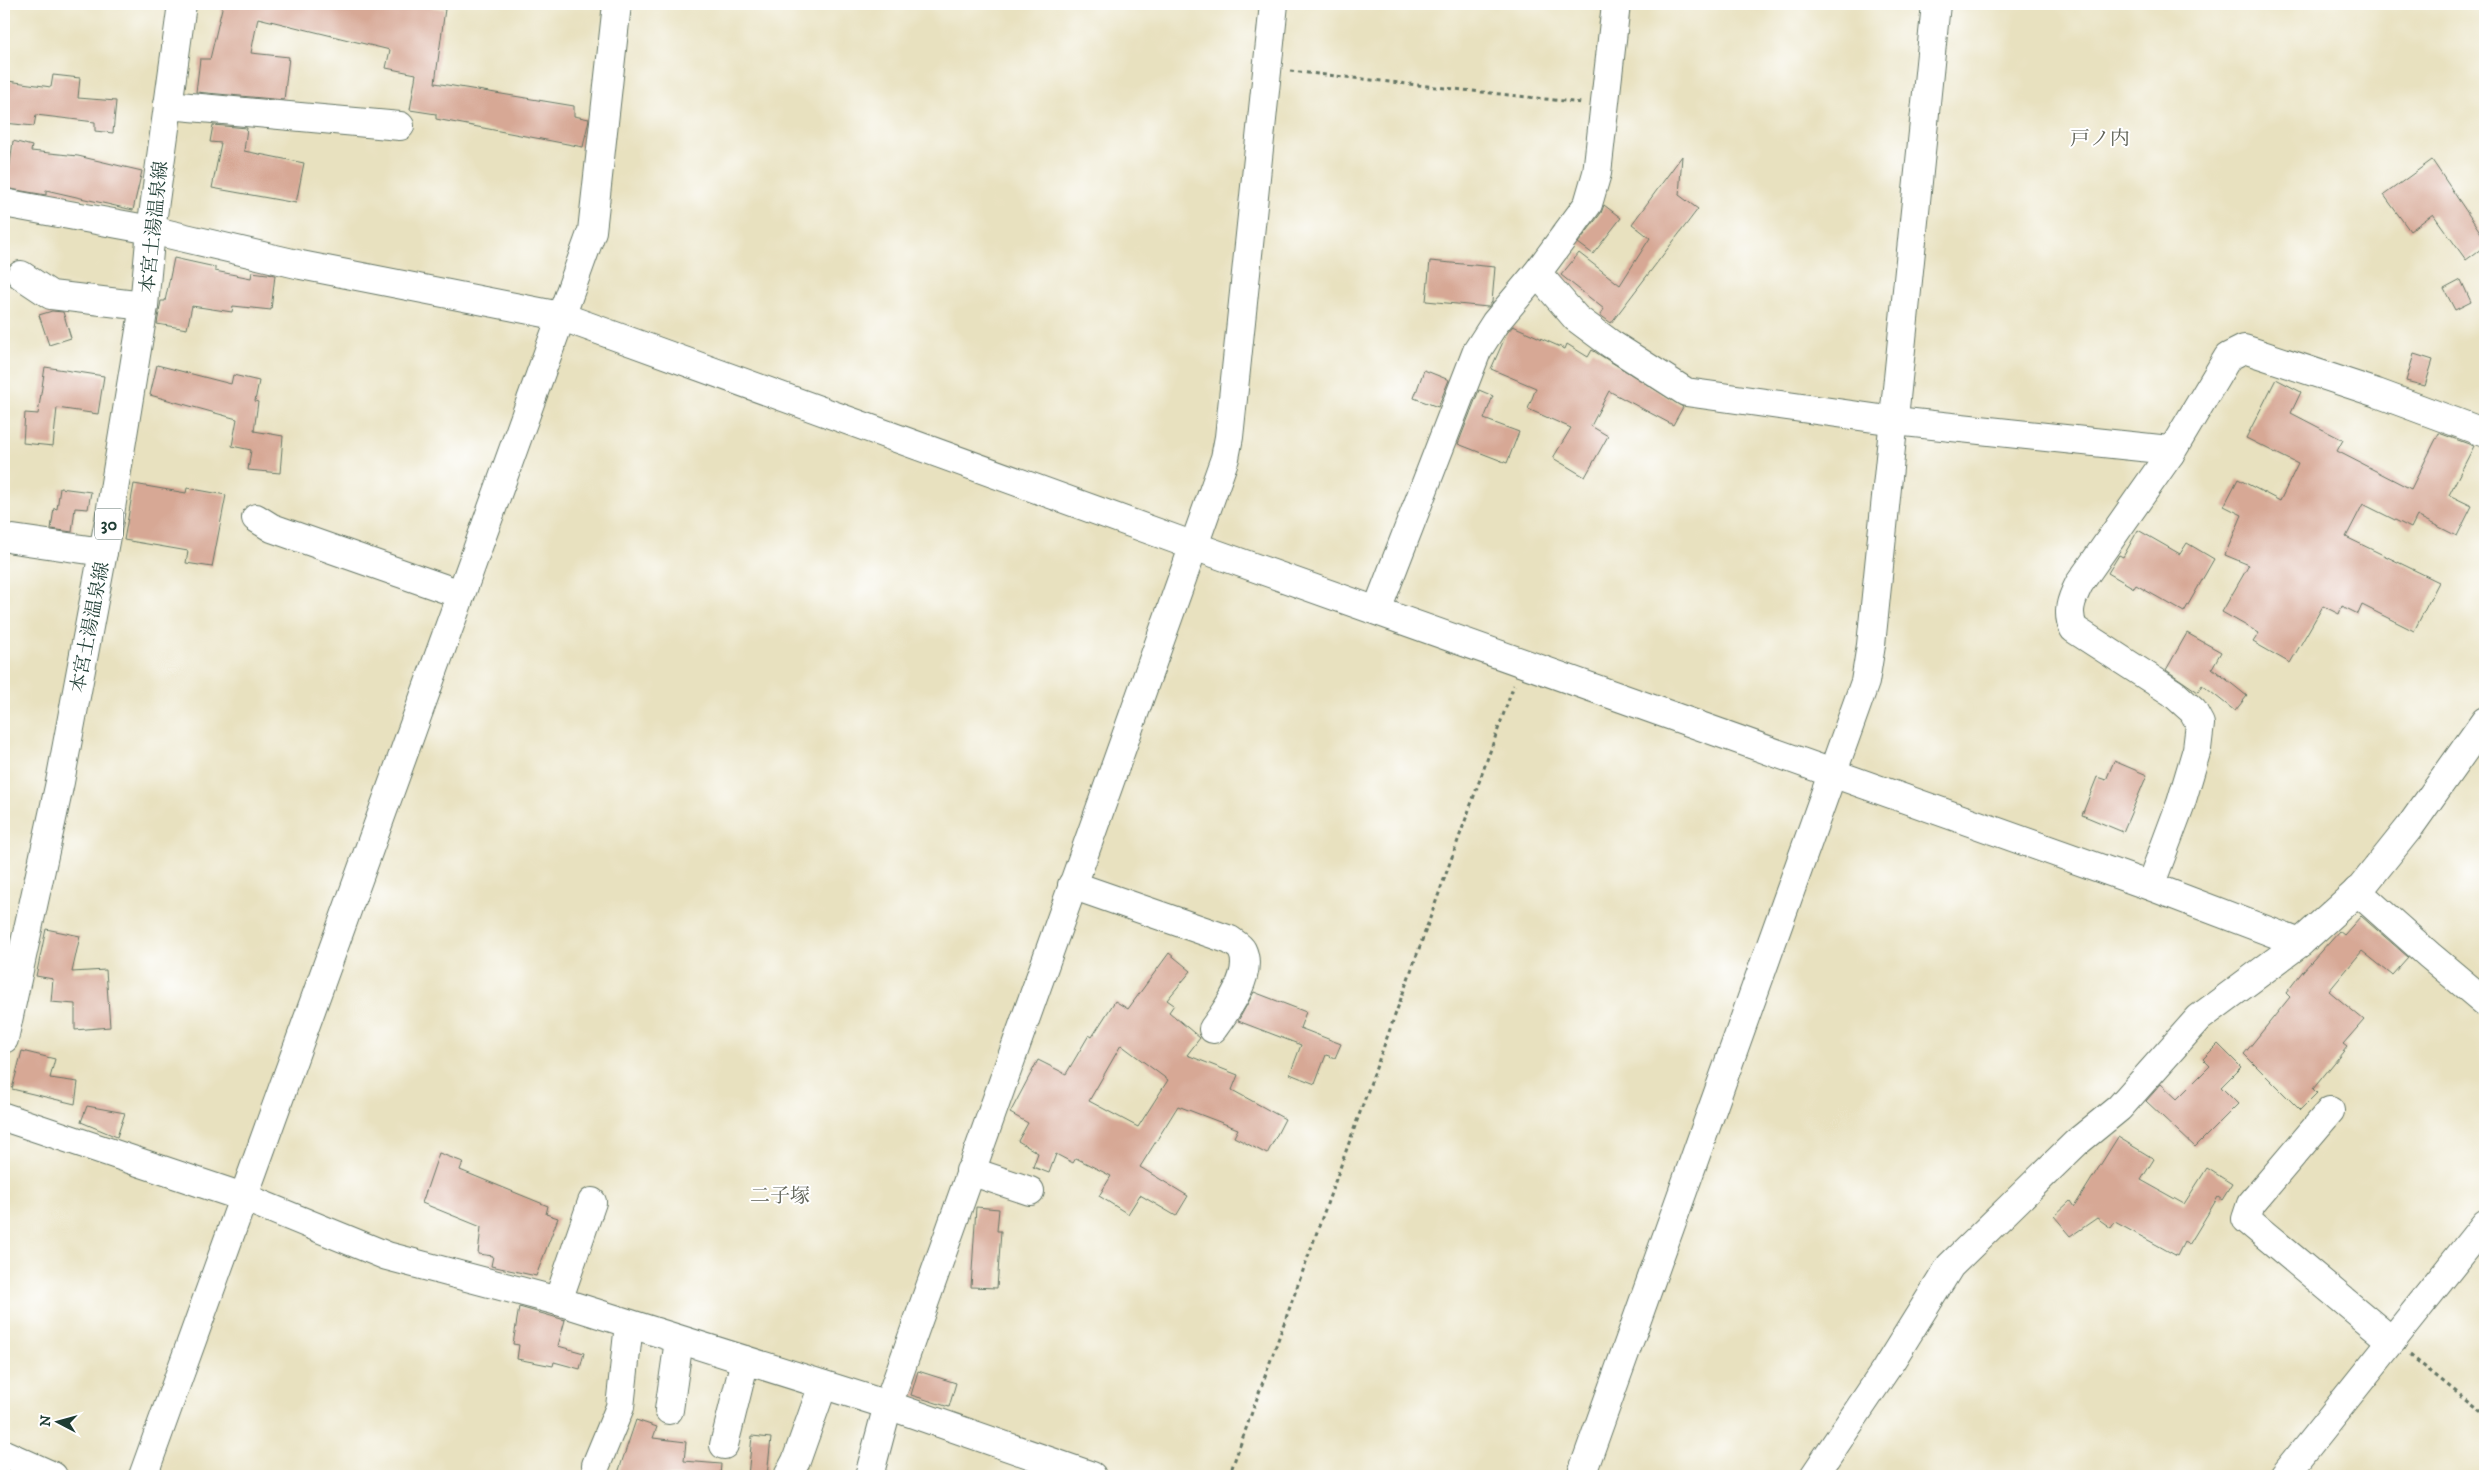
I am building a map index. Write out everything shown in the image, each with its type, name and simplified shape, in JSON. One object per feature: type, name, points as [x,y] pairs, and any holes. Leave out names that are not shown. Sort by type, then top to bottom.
[{"type":"main road","name":"本宮土湯温泉線","points":[[4,1039],[60,782],[103,552],[144,306],[151,230],[182,4]]},
{"type":"main road","points":[[143,1476],[592,231],[617,4]]},
{"type":"main road","points":[[869,1476],[888,1405],[1225,458],[1229,437],[1274,4]]},
{"type":"main road","points":[[1377,610],[1477,350],[1495,323],[1537,273],[1588,204],[1596,173],[1616,4]]},
{"type":"main road","points":[[1581,1476],[1865,682],[1872,645],[1936,4]]},
{"type":"main road","points":[[168,105],[400,126]]},
{"type":"main road","points":[[4,203],[151,230],[301,265],[560,316],[1522,664],[2150,886],[2300,943]]},
{"type":"main road","points":[[1537,273],[1576,318],[1611,344],[1686,392],[1895,421],[2160,449],[2170,454]]},
{"type":"main road","points":[[21,275],[51,295],[144,306]]},
{"type":"main road","points":[[2150,886],[2181,803],[2198,749],[2200,724],[2193,711],[2173,693],[2074,629],[2069,614],[2071,603],[2079,584],[2170,454],[2228,357],[2244,349],[2377,393],[2485,432]]},
{"type":"main road","points":[[256,518],[272,528],[460,594]]},
{"type":"main road","points":[[14,539],[103,552]]},
{"type":"main road","points":[[1814,1476],[1886,1369],[1950,1266],[2076,1143],[2119,1108],[2199,1018],[2300,943],[2357,891],[2409,828],[2485,721]]},
{"type":"main road","points":[[1072,885],[1230,940],[1242,949],[1245,960],[1237,993],[1213,1029]]},
{"type":"main road","points":[[2357,891],[2485,1002]]},
{"type":"main road","points":[[2330,1111],[2251,1204],[2246,1219],[2392,1341]]},
{"type":"main road","points":[[4,1117],[243,1197],[387,1256],[558,1301],[888,1405],[1092,1476]]},
{"type":"main road","points":[[970,1171],[1030,1191]]},
{"type":"main road","points":[[558,1301],[592,1202]]},
{"type":"main road","points":[[2284,1476],[2485,1224]]},
{"type":"main road","points":[[596,1465],[620,1407],[629,1324]]},
{"type":"main road","points":[[670,1410],[679,1340]]},
{"type":"main road","points":[[724,1444],[745,1360]]},
{"type":"main road","points":[[788,1476],[796,1461],[823,1385]]},
{"type":"main road","points":[[4,1454],[53,1476]]},
{"type":"path","points":[[1267,69],[1604,105]]},
{"type":"path","points":[[1229,1476],[1522,664]]},
{"type":"path","points":[[2392,1341],[2485,1415]]},
{"type":"building","points":[[223,4],[403,4],[445,9],[435,83],[574,106],[574,116],[589,119],[583,147],[436,119],[436,114],[410,110],[416,74],[386,68],[390,50],[258,18],[251,53],[289,57],[284,100],[196,92],[200,59],[210,59]]},
{"type":"building","points":[[53,75],[80,78],[78,98],[116,101],[113,133],[95,131],[95,122],[36,115],[34,126],[4,123],[8,81],[51,87]]},
{"type":"building","points":[[213,125],[247,128],[244,151],[304,163],[296,203],[212,188],[221,143],[210,142]]},
{"type":"building","points":[[13,141],[32,146],[31,151],[78,156],[142,171],[133,210],[46,190],[46,195],[4,188],[4,170],[9,171]]},
{"type":"building","points":[[1682,156],[1679,195],[1698,209],[1611,323],[1600,315],[1604,309],[1561,275],[1579,253],[1620,285],[1650,238],[1632,224]]},
{"type":"building","points":[[2432,160],[2485,239],[2485,246],[2466,260],[2433,214],[2410,231],[2384,195]]},
{"type":"building","points":[[1604,205],[1621,218],[1593,254],[1578,243],[1601,213]]},
{"type":"building","points":[[174,258],[215,267],[215,271],[251,278],[252,272],[275,275],[271,310],[233,306],[232,312],[192,306],[187,329],[157,324],[161,301],[165,301]]},
{"type":"building","points":[[1430,261],[1495,267],[1492,302],[1488,307],[1426,301]]},
{"type":"building","points":[[2461,280],[2471,302],[2455,310],[2444,289]]},
{"type":"building","points":[[52,311],[63,312],[71,338],[49,345],[39,315]]},
{"type":"building","points":[[1513,326],[1565,349],[1567,344],[1588,357],[1592,350],[1683,407],[1673,425],[1609,391],[1591,426],[1608,436],[1585,477],[1553,458],[1571,428],[1528,409],[1536,388],[1491,369],[1507,333]]},
{"type":"building","points":[[2414,354],[2433,360],[2425,386],[2406,381]]},
{"type":"building","points":[[157,365],[231,384],[233,375],[259,381],[255,401],[258,402],[254,431],[283,436],[280,473],[248,470],[251,450],[232,446],[237,419],[150,395]]},
{"type":"building","points":[[45,367],[104,376],[98,414],[57,408],[53,446],[23,443],[25,413],[38,414]]},
{"type":"building","points":[[1424,370],[1449,380],[1438,407],[1414,398]]},
{"type":"building","points":[[2276,379],[2301,392],[2291,413],[2343,440],[2337,451],[2411,489],[2439,433],[2474,446],[2449,495],[2472,506],[2457,536],[2417,516],[2411,528],[2363,504],[2346,537],[2439,582],[2414,631],[2362,605],[2358,614],[2342,606],[2339,614],[2323,606],[2290,663],[2253,642],[2259,633],[2222,612],[2249,565],[2225,555],[2242,515],[2224,506],[2238,479],[2280,501],[2298,464],[2246,438]]},
{"type":"building","points":[[1479,390],[1493,396],[1484,419],[1519,432],[1507,463],[1458,444]]},
{"type":"building","points":[[134,484],[186,493],[187,488],[226,495],[212,567],[186,563],[188,551],[124,540]]},
{"type":"building","points":[[60,488],[91,492],[88,509],[75,508],[72,532],[51,529],[54,508],[57,509]]},
{"type":"building","points":[[2138,530],[2180,554],[2187,543],[2214,559],[2184,612],[2136,585],[2134,588],[2108,573],[2119,555],[2123,557]]},
{"type":"building","points":[[2187,633],[2221,652],[2212,668],[2247,696],[2235,711],[2202,685],[2198,692],[2166,670]]},
{"type":"building","points":[[2114,761],[2147,775],[2123,832],[2082,815],[2097,777],[2106,780]]},
{"type":"building","points":[[2361,916],[2408,957],[2392,975],[2362,951],[2329,991],[2364,1020],[2343,1044],[2347,1047],[2313,1089],[2317,1093],[2300,1110],[2244,1054],[2290,997],[2286,993],[2303,971],[2339,931],[2344,935]]},
{"type":"building","points":[[46,929],[80,936],[72,972],[106,970],[110,1027],[75,1030],[75,1004],[51,1002],[53,979],[36,976]]},
{"type":"building","points":[[1169,953],[1191,971],[1167,1000],[1174,1005],[1169,1012],[1200,1038],[1187,1055],[1238,1075],[1232,1090],[1285,1119],[1267,1154],[1234,1137],[1238,1129],[1178,1106],[1140,1167],[1188,1196],[1176,1216],[1140,1195],[1128,1214],[1099,1196],[1111,1176],[1076,1158],[1073,1163],[1056,1154],[1049,1173],[1033,1167],[1038,1153],[1018,1141],[1028,1123],[1010,1113],[1038,1060],[1066,1074],[1089,1035],[1092,1037],[1115,1001],[1128,1009]],"holes":[[[1121,1045],[1168,1080],[1138,1127],[1089,1101]]]},
{"type":"building","points":[[1254,992],[1306,1012],[1300,1028],[1341,1044],[1335,1058],[1326,1055],[1315,1084],[1290,1074],[1301,1045],[1238,1021]]},
{"type":"building","points":[[2218,1044],[2241,1067],[2221,1087],[2238,1104],[2195,1147],[2146,1101],[2161,1084],[2177,1099],[2210,1066],[2203,1059]]},
{"type":"building","points":[[22,1051],[55,1059],[50,1078],[78,1082],[75,1104],[12,1089]]},
{"type":"building","points":[[87,1106],[125,1113],[117,1137],[81,1122]]},
{"type":"building","points":[[2118,1137],[2154,1159],[2141,1180],[2184,1204],[2207,1168],[2232,1184],[2222,1200],[2218,1197],[2189,1245],[2184,1242],[2177,1256],[2115,1222],[2111,1228],[2097,1218],[2071,1236],[2054,1216],[2070,1201],[2074,1207]]},
{"type":"building","points":[[439,1153],[463,1162],[460,1170],[548,1206],[546,1214],[558,1218],[536,1276],[491,1266],[493,1256],[478,1254],[481,1227],[422,1203]]},
{"type":"building","points":[[976,1207],[999,1209],[997,1231],[1001,1231],[997,1288],[971,1287]]},
{"type":"building","points":[[519,1307],[565,1320],[558,1346],[584,1353],[580,1369],[554,1362],[553,1366],[517,1359],[519,1345],[513,1344]]},
{"type":"building","points":[[918,1371],[956,1383],[949,1407],[911,1395]]},
{"type":"building","points":[[636,1420],[657,1427],[653,1438],[686,1442],[684,1461],[721,1464],[720,1476],[617,1476]]},
{"type":"building","points":[[752,1436],[771,1438],[767,1476],[748,1476]]},
{"type":"district","name":"戸ノ内","points":[[2100,138]]},
{"type":"district","name":"二子塚","points":[[780,1195]]}]
